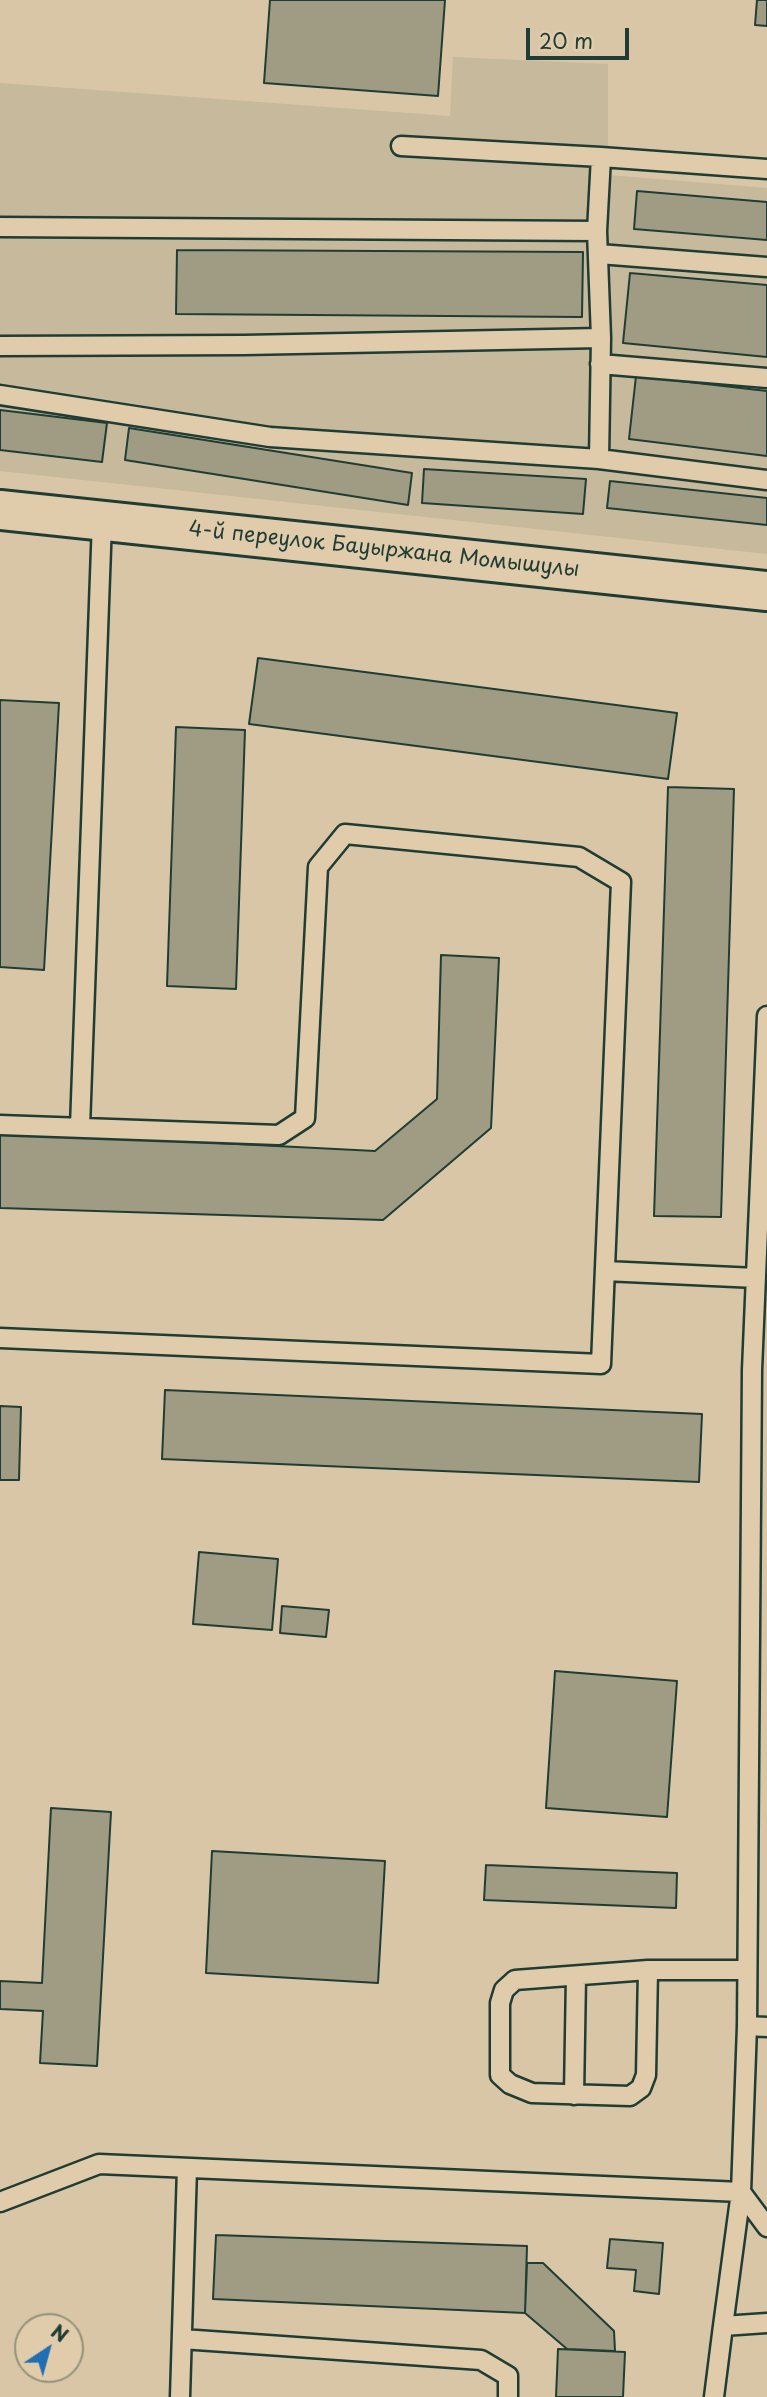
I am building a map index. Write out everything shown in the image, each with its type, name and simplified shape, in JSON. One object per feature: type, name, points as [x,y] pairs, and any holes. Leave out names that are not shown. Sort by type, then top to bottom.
[{"type":"street","name":"4-й переулок Бауыржана Момышулы","points":[[0,510],[767,591]]},
{"type":"lane","points":[[401,146],[767,169]]},
{"type":"lane","points":[[599,459],[601,338],[597,231],[601,157]]},
{"type":"lane","points":[[0,227],[597,231]]},
{"type":"lane","points":[[598,254],[767,267]]},
{"type":"lane","points":[[0,346],[244,345],[601,338]]},
{"type":"lane","points":[[600,364],[767,378]]},
{"type":"lane","points":[[0,395],[270,438],[599,459],[767,480]]},
{"type":"lane","points":[[80,1127],[102,521]]},
{"type":"lane","points":[[0,1125],[279,1136],[305,1118],[318,867],[345,834],[579,857],[621,882],[601,1364],[0,1338]]},
{"type":"lane","points":[[714,2397],[741,2192],[747,2026],[752,1370],[767,1016]]},
{"type":"lane","points":[[605,1271],[756,1278]]},
{"type":"lane","points":[[648,1970],[646,2075],[642,2088],[630,2096],[532,2093],[510,2084],[500,2075],[500,2003],[504,1990],[515,1980],[648,1970],[747,1970]]},
{"type":"lane","points":[[574,2095],[576,1976]]},
{"type":"lane","points":[[747,2026],[767,2027]]},
{"type":"lane","points":[[0,2202],[99,2164],[741,2192]]},
{"type":"lane","points":[[180,2397],[187,2168]]},
{"type":"lane","points":[[741,2192],[767,2227]]},
{"type":"lane","points":[[723,2326],[767,2323]]},
{"type":"lane","points":[[181,2339],[481,2360],[508,2376],[508,2397]]},
{"type":"shaded area","points":[[453,57],[608,64],[608,175],[767,188],[767,554],[0,471],[0,83],[450,116]]},
{"type":"building","points":[[270,0],[445,0],[438,96],[264,83]]},
{"type":"building","points":[[757,0],[767,0],[767,26],[755,25]]},
{"type":"building","points":[[637,191],[767,202],[767,240],[634,229]]},
{"type":"building","points":[[177,250],[583,252],[582,317],[176,314]]},
{"type":"building","points":[[630,273],[767,285],[767,357],[623,343]]},
{"type":"building","points":[[636,376],[767,391],[767,456],[629,439]]},
{"type":"building","points":[[0,410],[107,423],[102,462],[0,450]]},
{"type":"building","points":[[129,428],[412,473],[408,505],[125,460]]},
{"type":"building","points":[[424,469],[586,479],[583,514],[422,503]]},
{"type":"building","points":[[610,481],[767,498],[767,525],[607,508]]},
{"type":"building","points":[[258,658],[677,713],[668,779],[249,724]]},
{"type":"building","points":[[0,700],[59,703],[44,970],[0,967]]},
{"type":"building","points":[[176,727],[245,730],[236,989],[167,986]]},
{"type":"building","points":[[668,787],[734,789],[721,1217],[654,1216]]},
{"type":"building","points":[[441,955],[499,958],[491,1128],[383,1220],[0,1208],[0,1132],[375,1151],[437,1099]]},
{"type":"building","points":[[165,1390],[702,1414],[699,1482],[162,1459]]},
{"type":"building","points":[[0,1406],[21,1407],[19,1480],[0,1480]]},
{"type":"building","points":[[199,1552],[278,1559],[272,1630],[193,1624]]},
{"type":"building","points":[[282,1606],[329,1610],[326,1637],[280,1633]]},
{"type":"building","points":[[555,1671],[677,1681],[667,1817],[546,1808]]},
{"type":"building","points":[[51,1808],[111,1812],[97,2066],[40,2063],[43,2011],[0,2009],[0,1981],[42,1983]]},
{"type":"building","points":[[212,1851],[385,1861],[378,1983],[206,1973]]},
{"type":"building","points":[[486,1865],[677,1873],[676,1908],[484,1900]]},
{"type":"building","points":[[216,2235],[527,2246],[525,2313],[213,2299]]},
{"type":"building","points":[[610,2239],[663,2243],[659,2294],[634,2291],[636,2270],[607,2268]]},
{"type":"building","points":[[527,2263],[543,2263],[614,2331],[615,2351],[567,2349],[525,2313]]},
{"type":"building","points":[[558,2349],[625,2352],[623,2397],[556,2397]]}]
